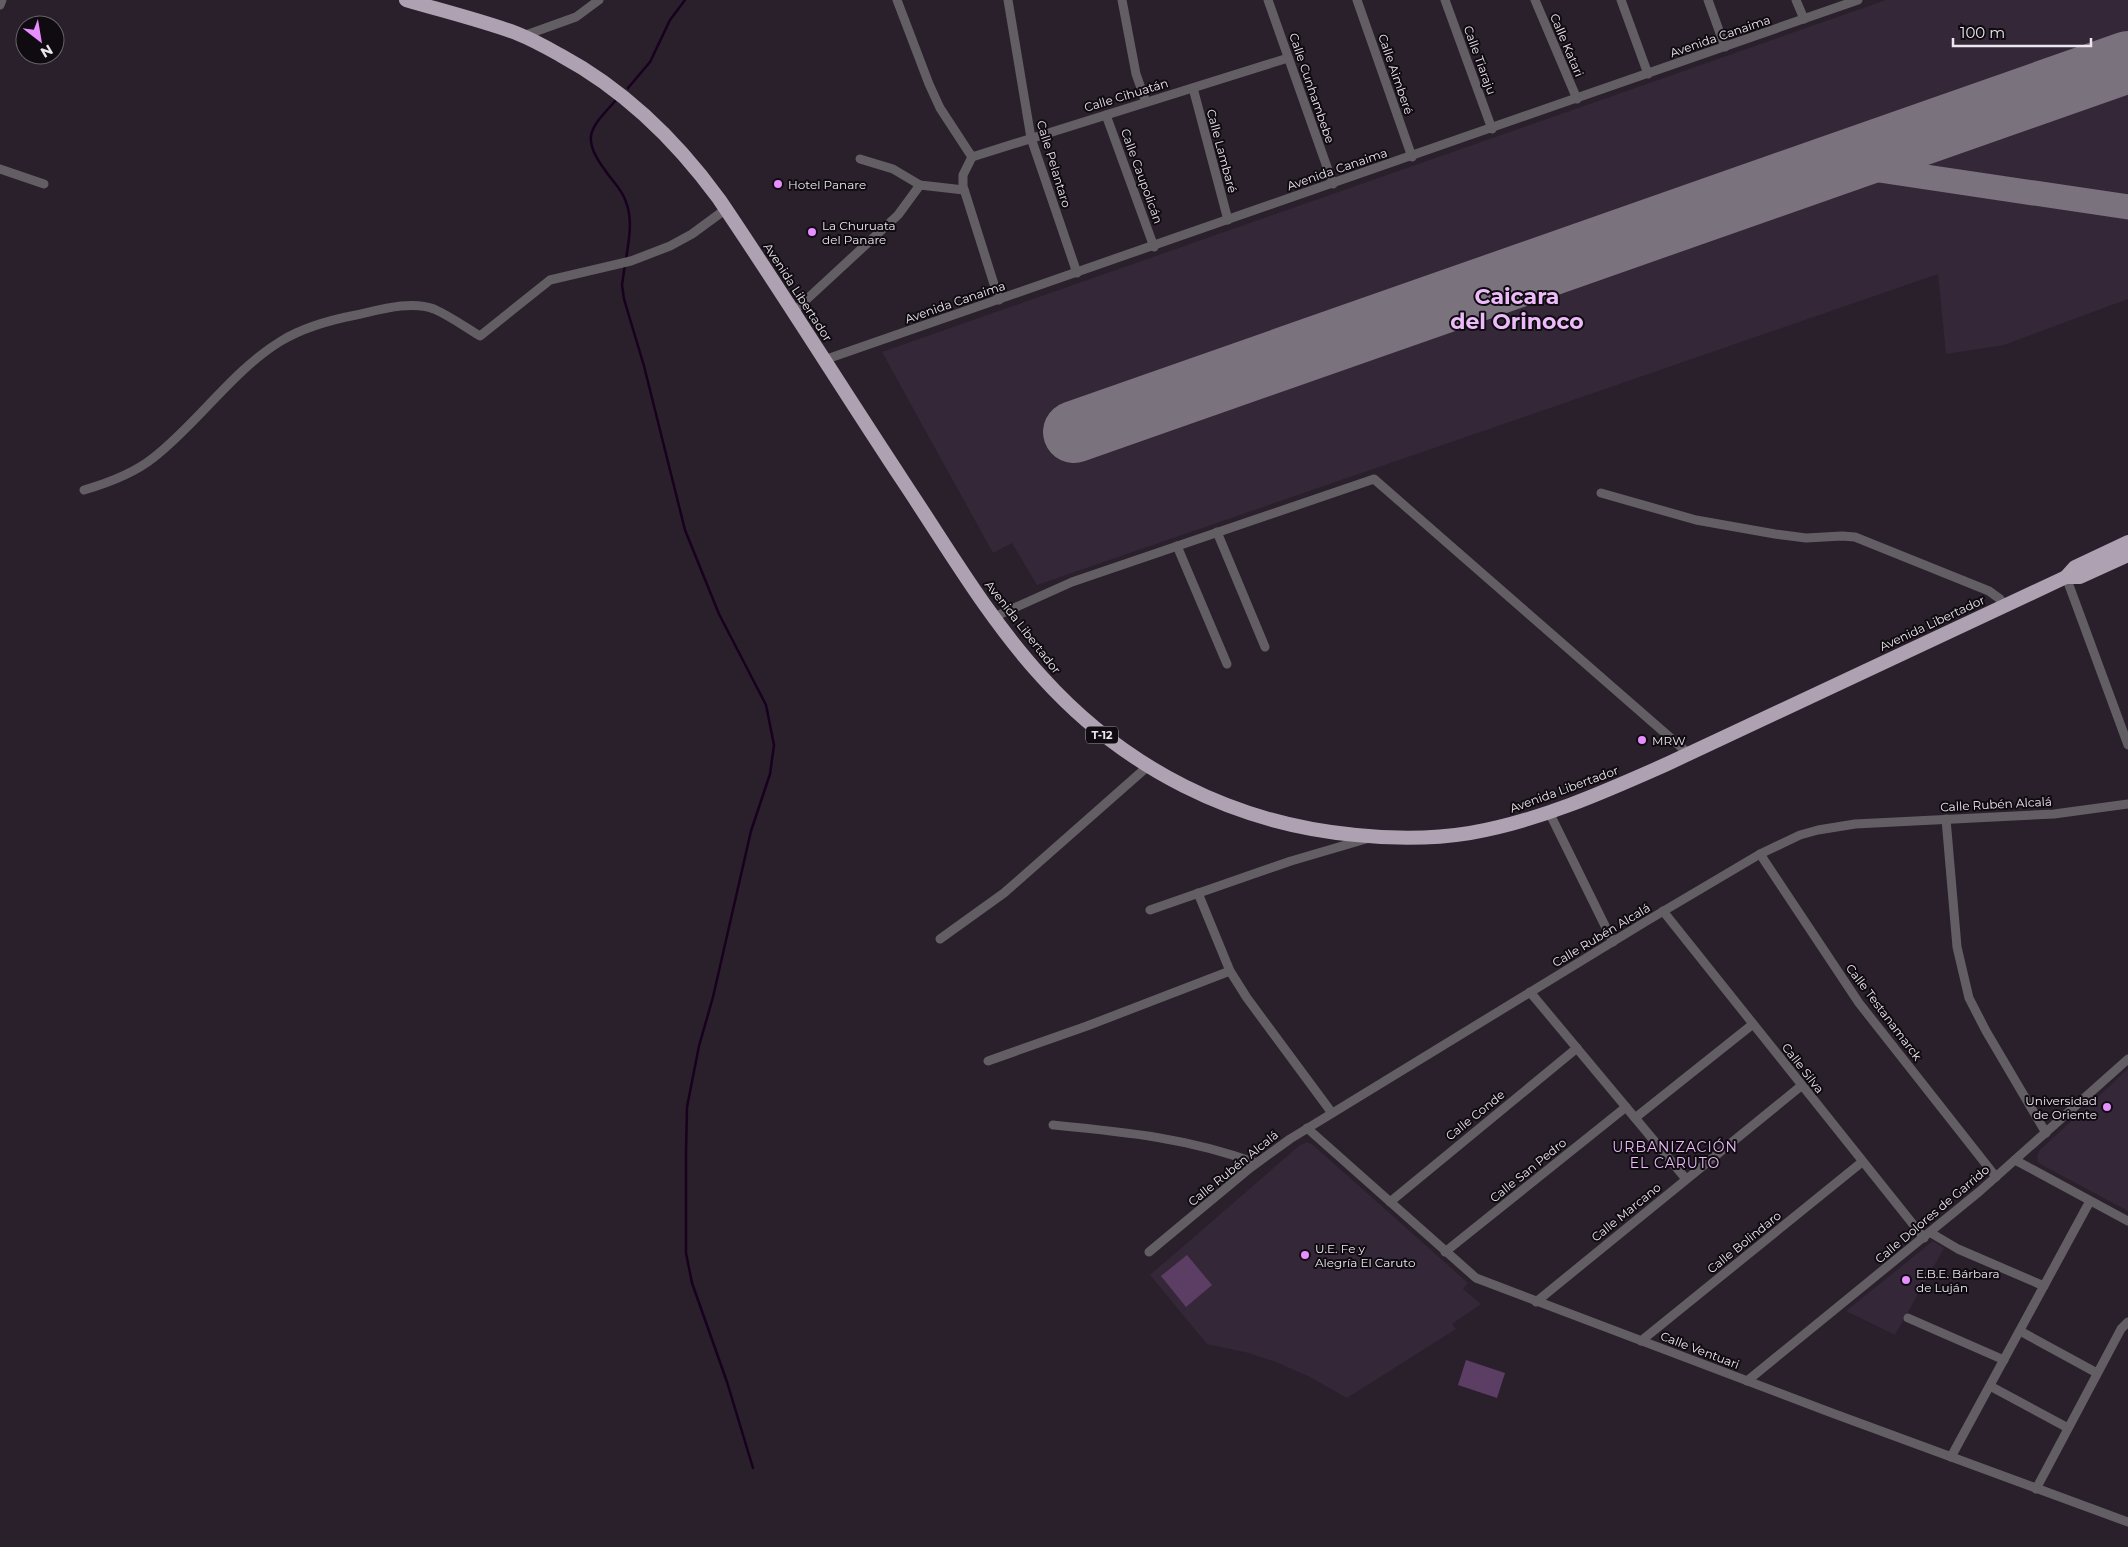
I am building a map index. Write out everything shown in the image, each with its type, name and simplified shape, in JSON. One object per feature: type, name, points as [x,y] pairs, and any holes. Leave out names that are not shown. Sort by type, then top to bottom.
[{"type":"highway","name":"Avenida Libertador","points":[[406,0],[523,36],[587,71],[638,108],[692,162],[726,209],[994,617],[1029,663],[1063,699],[1110,742],[1147,767],[1210,799],[1258,817],[1312,830],[1373,837],[1409,838],[1466,834],[1549,812],[1623,784],[1689,754],[2066,577],[2075,567],[2128,542]]},
{"type":"highway","name":"Avenida Libertador","points":[[2066,577],[2080,577],[2128,555]]},
{"type":"street","points":[[0,5],[2,0]]},
{"type":"street","points":[[523,36],[576,17],[599,0]]},
{"type":"street","points":[[897,0],[920,64],[936,100],[972,157],[963,175],[964,190],[999,300]]},
{"type":"street","name":"Calle Pelantaro","points":[[1008,0],[1031,138],[1077,273]]},
{"type":"street","points":[[1122,0],[1136,74],[1146,102]]},
{"type":"street","name":"Calle Cunhambebe","points":[[1268,0],[1333,184]]},
{"type":"street","name":"Calle Aimberé","points":[[1357,0],[1412,157]]},
{"type":"street","name":"Calle Tiaraju","points":[[1446,0],[1492,129]]},
{"type":"street","name":"Calle Katari","points":[[1535,0],[1577,99]]},
{"type":"street","points":[[1621,0],[1648,74]]},
{"type":"street","points":[[1708,0],[1725,47]]},
{"type":"street","points":[[1796,0],[1804,19]]},
{"type":"street","name":"Avenida Canaima","points":[[824,360],[1154,247],[1858,0]]},
{"type":"street","name":"Calle Cihuatán","points":[[972,157],[1288,58]]},
{"type":"street","name":"Calle Lambaré","points":[[1193,88],[1228,220]]},
{"type":"street","name":"Calle Caupolicán","points":[[1106,115],[1154,247]]},
{"type":"street","points":[[860,159],[893,169],[920,186],[964,190]]},
{"type":"street","points":[[0,169],[44,184]]},
{"type":"street","points":[[793,312],[898,215],[920,186]]},
{"type":"street","points":[[84,490],[114,480],[151,460],[254,362],[279,342],[297,332],[331,320],[380,310],[418,306],[434,309],[480,336],[550,280],[631,261],[685,239],[726,209]]},
{"type":"street","points":[[994,617],[1072,582],[1374,479],[1689,754]]},
{"type":"street","points":[[1600,493],[1696,520],[1775,534],[1806,538],[1855,537],[1989,591],[2000,599],[2004,606]]},
{"type":"street","points":[[1217,532],[1265,647]]},
{"type":"street","points":[[1176,546],[1227,664]]},
{"type":"street","points":[[2066,577],[2128,745]]},
{"type":"street","points":[[940,940],[1004,893],[1147,767]]},
{"type":"street","name":"Calle Rubén Alcalá","points":[[1149,1252],[1256,1163],[1307,1128],[1663,911],[1760,854],[1800,835],[1834,827],[2054,814],[2128,804]]},
{"type":"street","points":[[1549,812],[1613,942]]},
{"type":"street","points":[[1946,819],[1957,947],[1969,998],[1986,1031],[2046,1133]]},
{"type":"street","points":[[1150,910],[1290,860],[1373,837]]},
{"type":"street","name":"Calle Testanamarck","points":[[1760,854],[1859,1003],[1996,1177]]},
{"type":"street","points":[[1198,894],[1230,971],[1247,998],[1332,1113]]},
{"type":"street","name":"Calle Silva","points":[[1663,911],[1862,1162],[1927,1236]]},
{"type":"street","points":[[988,1061],[1087,1026],[1230,971]]},
{"type":"street","points":[[1530,992],[1686,1179]]},
{"type":"street","points":[[1635,1118],[1753,1024]]},
{"type":"street","name":"Calle Conde","points":[[1390,1202],[1577,1048]]},
{"type":"street","name":"Calle Dolores de Garrido","points":[[1747,1381],[1927,1236],[2128,1059]]},
{"type":"street","name":"Calle Marcano","points":[[1536,1302],[1801,1086]]},
{"type":"street","name":"Calle San Pedro","points":[[1445,1252],[1626,1107]]},
{"type":"street","points":[[1053,1124],[1153,1135],[1221,1150],[1256,1163]]},
{"type":"street","name":"Calle Ventuari","points":[[1307,1128],[1476,1278],[2128,1522]]},
{"type":"street","points":[[2015,1160],[2128,1221]]},
{"type":"street","name":"Calle Bolindaro","points":[[1641,1341],[1862,1162]]},
{"type":"street","points":[[1951,1457],[2090,1201]]},
{"type":"street","points":[[1927,1236],[2044,1286]]},
{"type":"street","points":[[1908,1318],[2004,1360]]},
{"type":"street","points":[[2036,1489],[2121,1329],[2128,1322]]},
{"type":"street","points":[[2020,1331],[2097,1373]]},
{"type":"street","points":[[1990,1386],[2068,1428]]},
{"type":"shaded area","points":[[1886,0],[2128,0],[2128,299],[2004,345],[1946,354],[1938,274],[1037,585],[1012,543],[993,553],[882,352]]},
{"type":"shaded area","name":"Universidad de Oriente","points":[[2128,1069],[2128,1211],[2042,1165],[2038,1162],[2037,1156],[2039,1151]]},
{"type":"shaded area","name":"U.E. Fe y Alegría El Caruto","points":[[1307,1142],[1313,1145],[1468,1283],[1463,1289],[1481,1304],[1452,1324],[1456,1329],[1347,1398],[1310,1377],[1276,1362],[1249,1353],[1207,1344],[1150,1275],[1299,1146]]},
{"type":"shaded area","name":"E.B.E. Bárbara de Luján","points":[[1933,1241],[1944,1248],[1895,1335],[1846,1311]]},
{"type":"shaded area","points":[[1187,1255],[1212,1285],[1186,1307],[1161,1276]]},
{"type":"shaded area","points":[[1466,1360],[1505,1373],[1497,1398],[1458,1385]]},
{"type":"waterway","points":[[628,88],[650,62],[670,20],[685,0]]},
{"type":"waterway","points":[[617,99],[595,125],[591,140],[592,148],[597,158],[622,193],[628,209],[630,230],[626,259]]},
{"type":"waterway","points":[[625,264],[622,285],[624,299],[644,366],[685,530],[719,614],[766,705],[774,745],[770,774],[751,831],[713,997],[699,1046],[687,1107],[686,1253],[692,1283],[727,1382],[753,1468]]},
{"type":"taxiway","points":[[1839,164],[2128,207]]},
{"type":"runway","points":[[1074,432],[2128,62]]},
{"type":"place","name":"Hotel Panare","points":[[778,184]]},
{"type":"place","name":"La Churuata del Panare","points":[[812,232]]},
{"type":"place","name":"MRW","points":[[1642,740]]},
{"type":"place","name":"Universidad de Oriente","points":[[2107,1107]]},
{"type":"place","name":"U.E. Fe y Alegría El Caruto","points":[[1305,1255]]},
{"type":"place","name":"E.B.E. Bárbara de Luján","points":[[1906,1280]]},
{"type":"district","name":"Caicara del Orinoco","points":[[1517,308]]},
{"type":"district","name":"URBANIZACIÓN EL CARUTO","points":[[1675,1156]]}]
